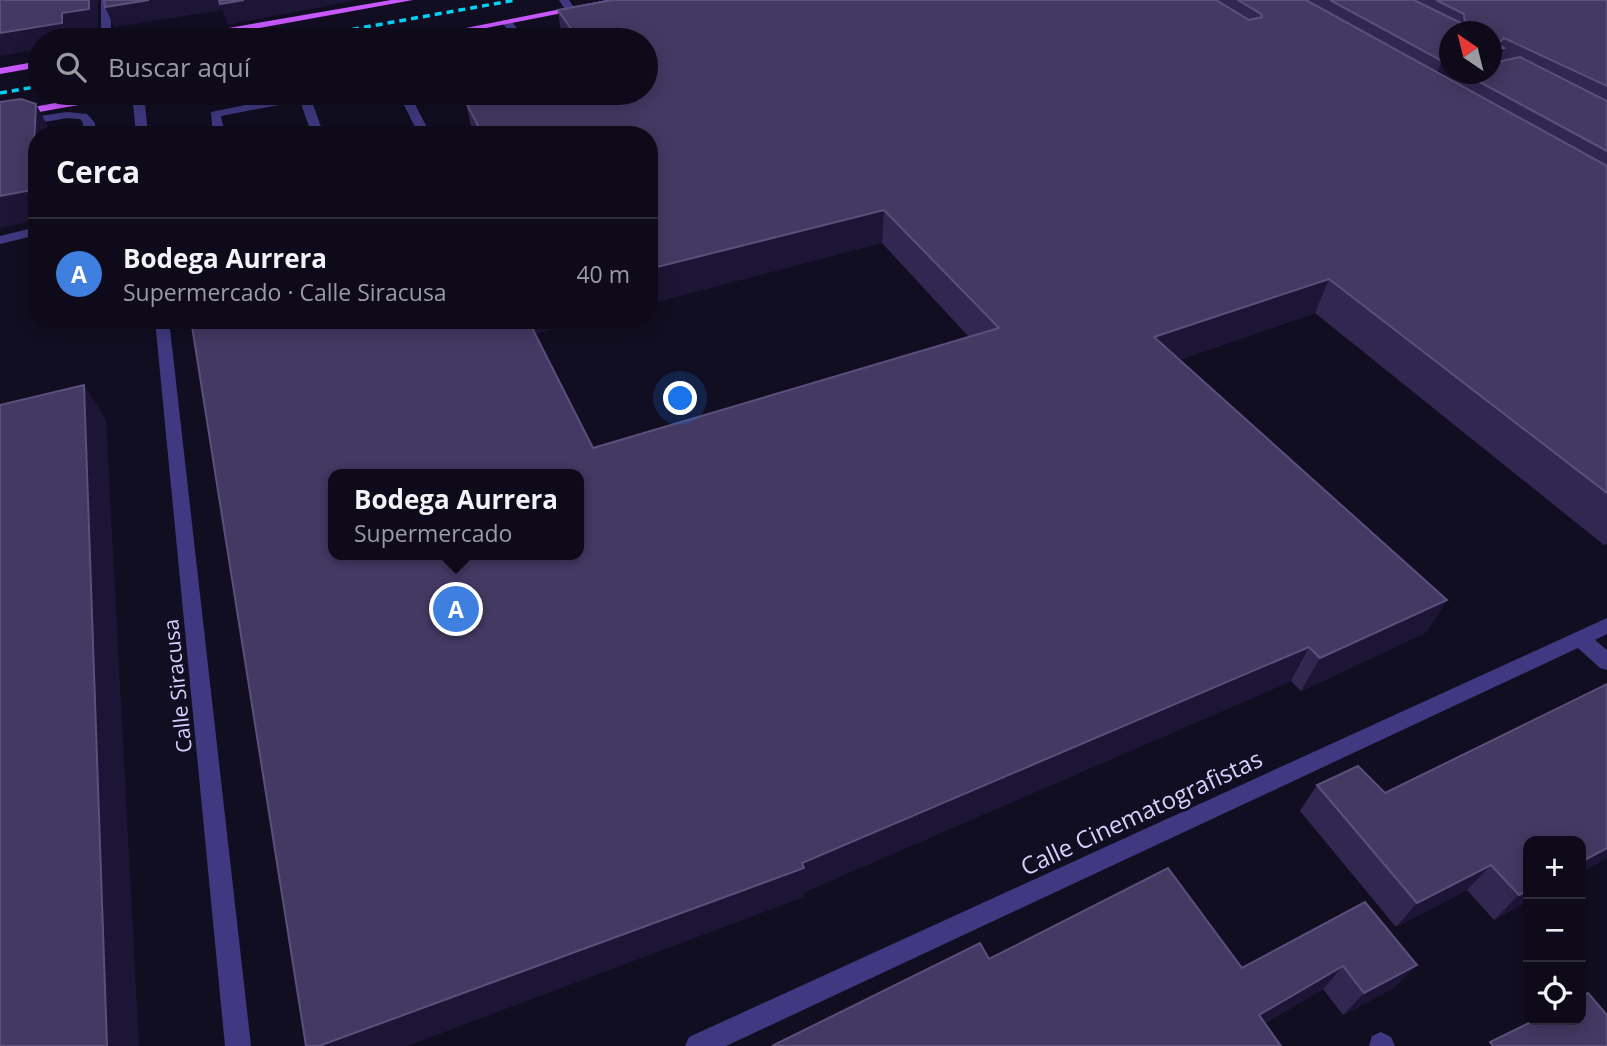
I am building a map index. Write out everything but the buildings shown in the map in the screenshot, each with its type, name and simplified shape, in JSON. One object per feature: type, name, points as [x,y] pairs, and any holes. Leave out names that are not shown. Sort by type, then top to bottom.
[{"type":"main road","points":[[246,28],[408,0]]},
{"type":"main road","points":[[481,28],[506,22],[559,17],[567,5],[623,0]]},
{"type":"main road","points":[[0,71],[28,66]]},
{"type":"main road","points":[[0,116],[62,105]]},
{"type":"street","points":[[106,0],[106,28]]},
{"type":"street","points":[[506,22],[511,28]]},
{"type":"street","points":[[139,105],[141,126]]},
{"type":"street","points":[[238,105],[239,109]]},
{"type":"street","points":[[217,126],[215,114],[252,105]]},
{"type":"street","points":[[307,105],[315,126]]},
{"type":"street","points":[[410,105],[420,126]]},
{"type":"street","points":[[484,105],[492,118],[505,115]]},
{"type":"street","points":[[0,126],[67,115],[83,116],[89,126]]},
{"type":"street","points":[[0,240],[28,233]]},
{"type":"street","name":"Calle Siracusa","points":[[163,329],[238,1046]]},
{"type":"street","name":"Calle Cinematografistas","points":[[698,1046],[1607,626]]},
{"type":"street","points":[[1580,638],[1607,662]]},
{"type":"railway","points":[[360,28],[516,0]]},
{"type":"railway","points":[[0,93],[28,88]]},
{"type":"place","name":"Bodega Aurrera","points":[[456,609]]}]
